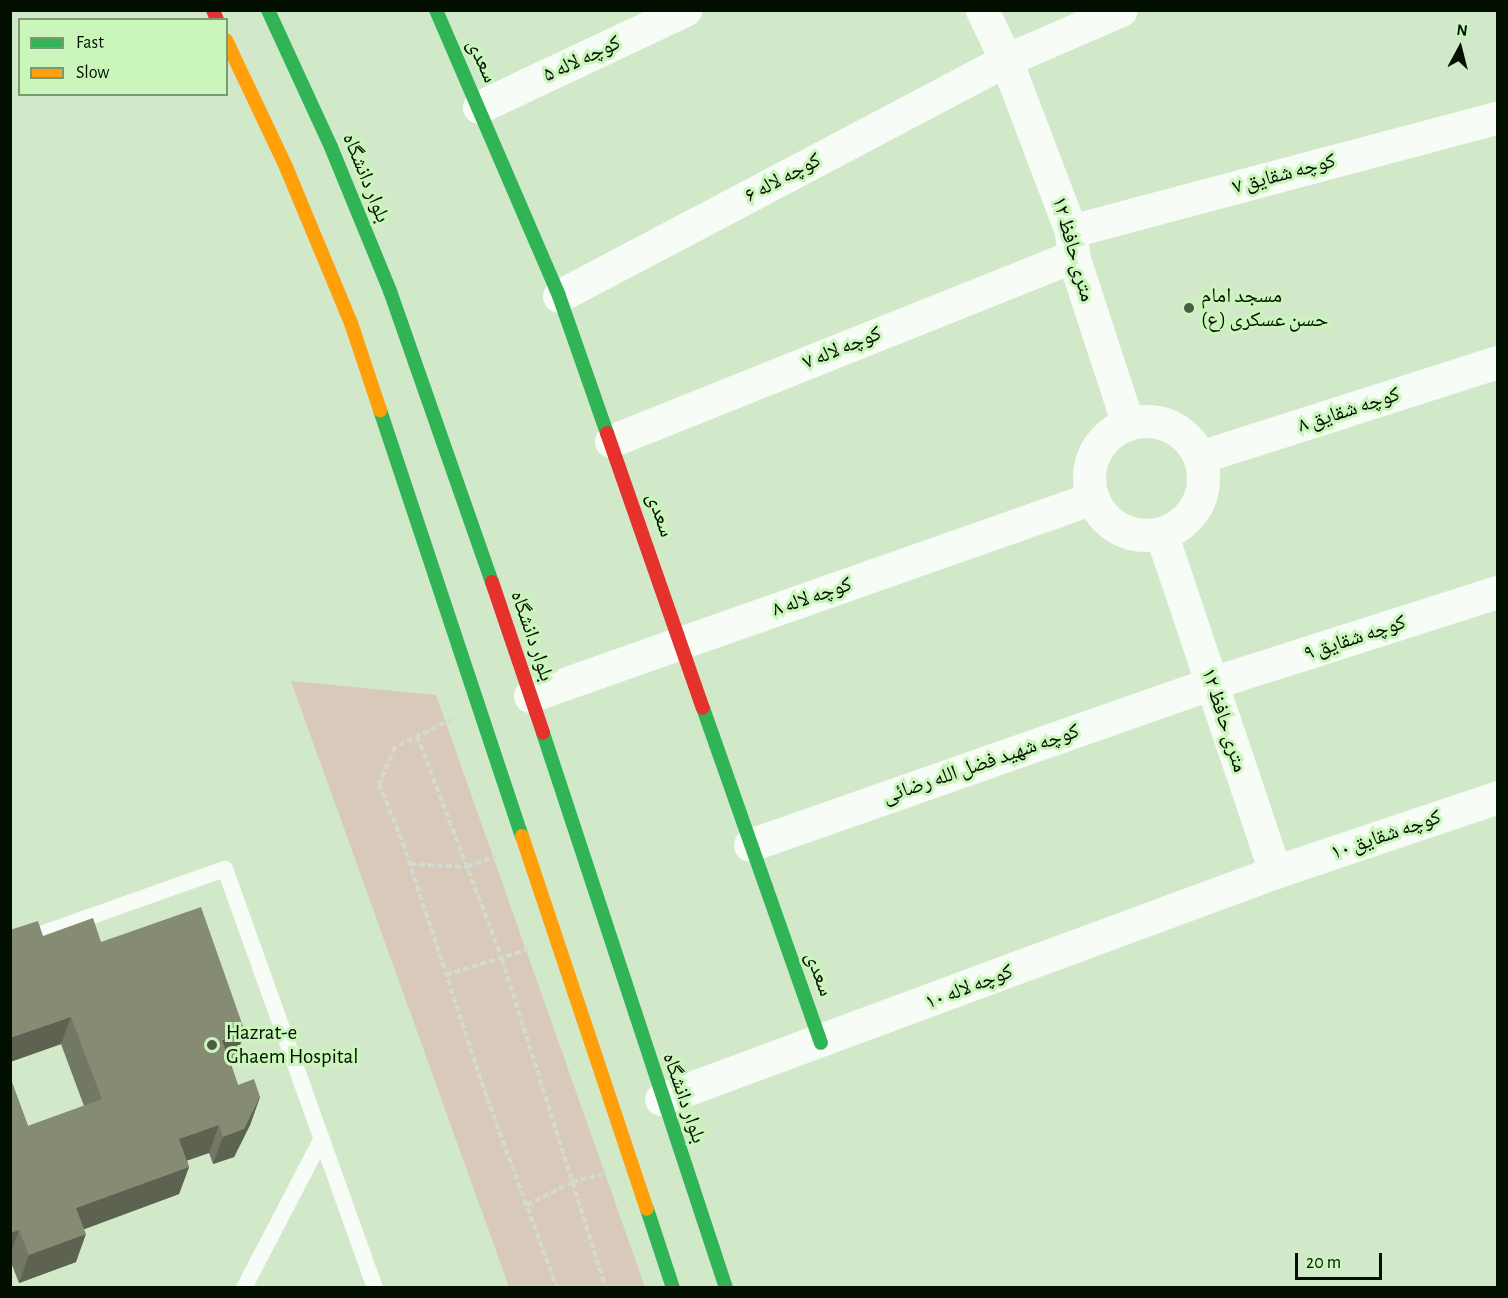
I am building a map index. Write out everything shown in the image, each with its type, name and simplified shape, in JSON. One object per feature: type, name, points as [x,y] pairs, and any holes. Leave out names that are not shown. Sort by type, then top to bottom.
[{"type":"street","name":"بلوار دانشگاه","points":[[268,10],[331,147],[390,291],[521,698],[726,1287]]},
{"type":"street","name":"سعدی","points":[[436,10],[559,296],[821,1043]]},
{"type":"street","name":"کوچه لاله ۵","points":[[479,107],[685,10]]},
{"type":"street","name":"۱۲ متری حافظ","points":[[981,10],[1006,60],[1072,243],[1128,424]]},
{"type":"street","name":"کوچه لاله ۶","points":[[559,296],[1006,60],[1121,10]]},
{"type":"street","points":[[228,44],[286,167],[351,322],[487,706],[527,845],[673,1287]]},
{"type":"street","name":"کوچه شقایق ۷","points":[[1072,243],[1497,117]]},
{"type":"street","name":"کوچه لاله ۷","points":[[611,441],[1072,243]]},
{"type":"street","name":"کوچه شقایق ۸","points":[[1200,458],[1497,362]]},
{"type":"street","points":[[1145,421],[1170,427],[1191,442],[1200,458],[1204,476],[1201,495],[1186,519],[1161,533],[1145,535],[1120,528],[1101,513],[1093,498],[1089,480],[1099,446],[1112,432],[1128,424],[1145,421]]},
{"type":"street","name":"کوچه لاله ۸","points":[[521,698],[1093,498]]},
{"type":"street","name":"۱۲ متری حافظ","points":[[1161,533],[1275,872]]},
{"type":"street","name":"کوچه شقایق ۹","points":[[1212,683],[1497,592]]},
{"type":"street","name":"کوچه شهید فضل الله رضائی","points":[[750,845],[1212,683]]},
{"type":"street","name":"کوچه شقایق ۱۰","points":[[1275,872],[1497,797]]},
{"type":"street","name":"کوچه لاله ۱۰","points":[[661,1099],[821,1043],[1275,872]]},
{"type":"lane","points":[[10,945],[225,869],[375,1287]]},
{"type":"lane","points":[[244,1287],[321,1140]]},
{"type":"path","points":[[457,717],[395,747],[379,784],[410,864],[446,975],[557,1287]]},
{"type":"path","points":[[417,736],[502,959],[606,1287]]},
{"type":"path","points":[[410,864],[467,867],[527,845]]},
{"type":"path","points":[[446,975],[502,959],[558,939]]},
{"type":"path","points":[[527,1205],[572,1182],[633,1164]]},
{"type":"shaded area","points":[[291,681],[436,695],[645,1287],[509,1287]]},
{"type":"building","points":[[201,907],[245,1032],[222,1040],[238,1085],[254,1079],[260,1097],[244,1129],[223,1137],[219,1125],[179,1139],[189,1167],[76,1208],[86,1234],[29,1255],[19,1230],[10,1233],[10,1077],[28,1126],[102,1099],[71,1017],[10,1038],[10,930],[38,921],[43,936],[93,918],[101,942]]},
{"type":"traffic: fast","points":[[268,10],[331,147],[390,291],[492,582]]},
{"type":"traffic: fast","points":[[436,10],[559,296],[607,433]]},
{"type":"traffic: fast","points":[[380,410],[522,836]]},
{"type":"traffic: fast","points":[[703,708],[821,1043]]},
{"type":"traffic: fast","points":[[543,733],[726,1288]]},
{"type":"traffic: fast","points":[[647,1209],[673,1288]]},
{"type":"traffic: slow","points":[[228,44],[286,167],[351,323],[380,410]]},
{"type":"traffic: slow","points":[[522,836],[647,1209]]},
{"type":"traffic: jam","points":[[213,10],[216,18]]},
{"type":"traffic: jam","points":[[607,433],[703,708]]},
{"type":"traffic: jam","points":[[492,582],[543,733]]},
{"type":"place","name":"مسجد امام حسن عسکری (ع)","points":[[1189,308]]},
{"type":"place","name":"Hazrat-e Ghaem Hospital","points":[[212,1045]]}]
